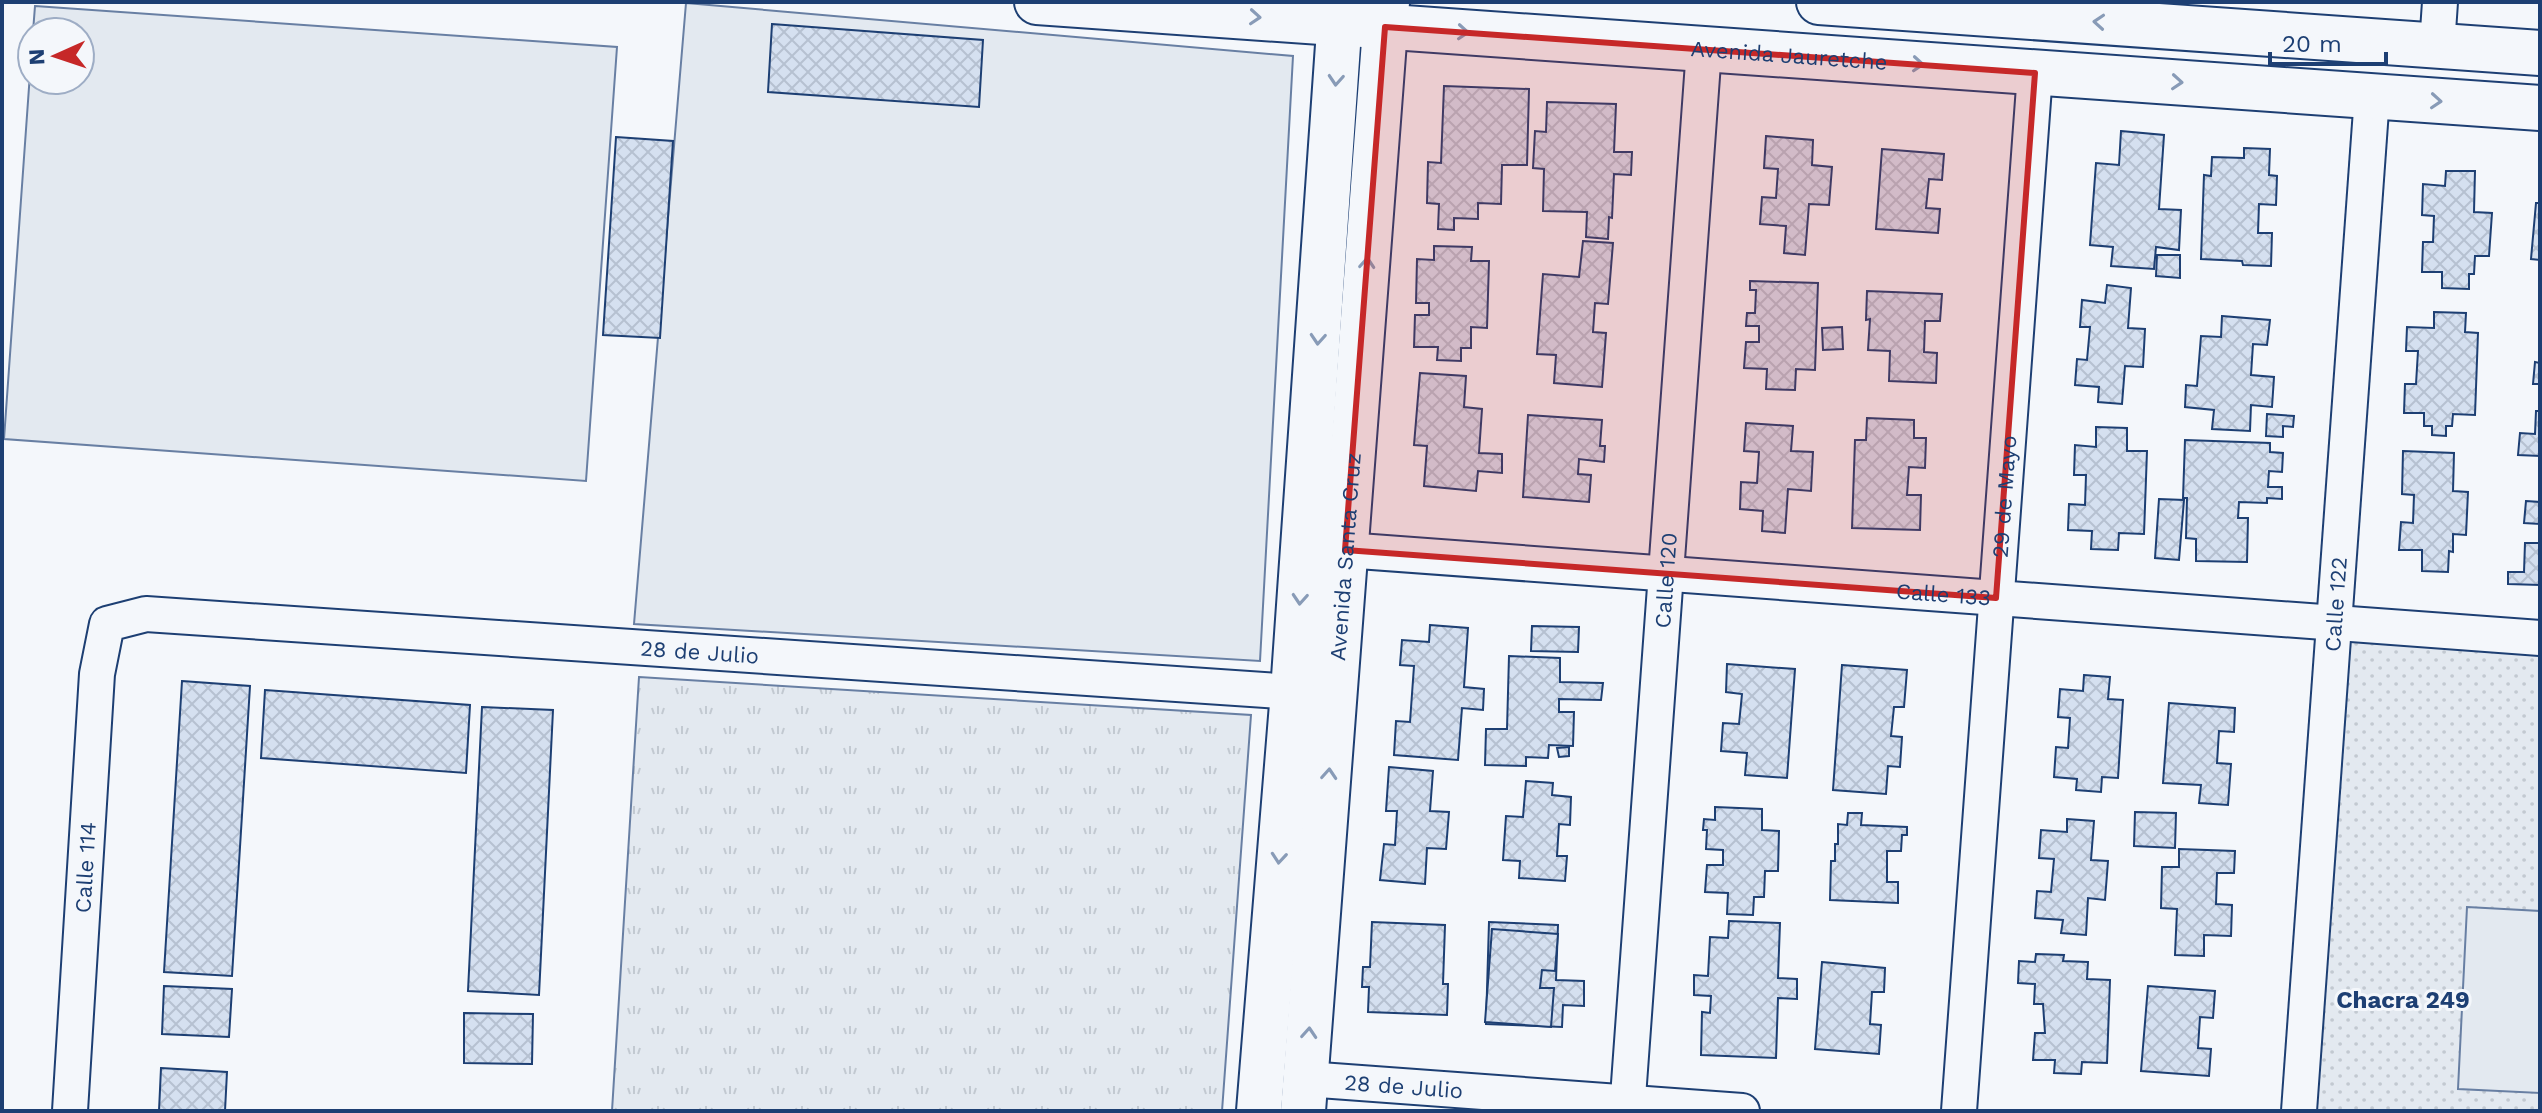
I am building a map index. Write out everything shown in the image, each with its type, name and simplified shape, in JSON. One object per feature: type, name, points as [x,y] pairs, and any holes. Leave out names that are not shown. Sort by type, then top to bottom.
[{"type":"main road","name":"Avenida Jauretche","points":[[1037,2],[1386,14],[1704,49],[2540,108]]},
{"type":"main road","points":[[1819,2],[1910,5],[2540,53]]},
{"type":"main road","name":"Avenida Santa Cruz","points":[[1259,1111],[1293,692],[1340,13]]},
{"type":"main road","name":"Avenida Santa Cruz","points":[[1305,1095],[1386,14]]},
{"type":"street","points":[[2437,46],[2440,2]]},
{"type":"street","name":"Calle 120","points":[[1627,1107],[1704,49]]},
{"type":"street","name":"29 de Mayo","points":[[1959,1111],[2035,73]]},
{"type":"street","name":"Calle 122","points":[[2299,1111],[2372,96]]},
{"type":"street","name":"Calle 133","points":[[1345,550],[2540,638]]},
{"type":"street","name":"28 de Julio","points":[[107,624],[146,614],[1293,692]]},
{"type":"street","name":"Calle 114","points":[[70,1111],[97,674],[107,624]]},
{"type":"street","name":"28 de Julio","points":[[1305,1095],[1742,1111]]},
{"type":"highlighted area","points":[[1385,27],[2035,73],[1996,598],[1345,550]]},
{"type":"green space","points":[[686,3],[1293,56],[1260,661],[634,624]]},
{"type":"green space","points":[[35,6],[617,47],[586,481],[4,439],[28,96],[96,96],[96,16],[34,16]]},
{"type":"green space","points":[[2334,623],[2540,638],[2540,1111],[2299,1111]]},
{"type":"green space","points":[[639,677],[1251,715],[1222,1111],[612,1111]]},
{"type":"green space","points":[[2467,907],[2540,911],[2540,1093],[2458,1089]]},
{"type":"building","points":[[772,24],[983,40],[979,107],[768,92]]},
{"type":"building","points":[[1444,86],[1529,89],[1527,165],[1502,165],[1501,204],[1478,203],[1478,219],[1454,218],[1454,230],[1438,229],[1439,204],[1427,203],[1428,162],[1441,163]]},
{"type":"building","points":[[1547,102],[1616,104],[1614,152],[1632,152],[1631,175],[1614,174],[1608,239],[1586,237],[1587,212],[1543,211],[1544,169],[1533,168],[1535,131],[1546,132]]},
{"type":"building","points":[[2121,131],[2164,135],[2159,209],[2181,210],[2179,250],[2156,247],[2154,269],[2111,266],[2113,247],[2090,245],[2096,163],[2119,165]]},
{"type":"building","points":[[1766,136],[1813,140],[1812,165],[1832,167],[1829,205],[1809,204],[1805,255],[1784,253],[1786,226],[1760,224],[1762,197],[1776,198],[1778,169],[1764,168]]},
{"type":"building","points":[[616,137],[673,141],[660,338],[603,335]]},
{"type":"building","points":[[2244,148],[2270,149],[2269,175],[2277,176],[2276,205],[2259,204],[2258,233],[2272,233],[2271,266],[2201,259],[2204,175],[2211,176],[2212,157],[2244,158]]},
{"type":"building","points":[[1882,149],[1944,154],[1942,180],[1929,179],[1926,208],[1940,209],[1938,233],[1876,229]]},
{"type":"building","points":[[2446,171],[2475,171],[2474,212],[2492,213],[2489,256],[2475,256],[2474,274],[2469,274],[2469,289],[2442,288],[2442,272],[2422,272],[2423,242],[2433,242],[2434,216],[2422,215],[2423,184],[2445,186]]},
{"type":"building","points":[[2536,203],[2540,203],[2540,260],[2531,259]]},
{"type":"building","points":[[1583,241],[1613,243],[1608,304],[1595,303],[1593,332],[1606,333],[1602,387],[1554,383],[1556,355],[1537,354],[1543,274],[1579,277]]},
{"type":"building","points":[[1434,246],[1472,247],[1471,261],[1489,261],[1487,328],[1471,327],[1471,348],[1461,348],[1461,361],[1437,360],[1438,347],[1414,347],[1415,315],[1429,315],[1429,303],[1416,303],[1417,259],[1434,260]]},
{"type":"building","points":[[2157,255],[2180,255],[2180,278],[2156,276]]},
{"type":"building","points":[[1750,281],[1818,283],[1815,370],[1796,369],[1795,390],[1766,389],[1767,369],[1744,368],[1746,342],[1759,342],[1759,326],[1746,326],[1747,313],[1755,313],[1756,290],[1750,290]]},
{"type":"building","points":[[2107,285],[2131,288],[2128,328],[2145,329],[2143,367],[2125,366],[2122,404],[2098,402],[2099,387],[2075,385],[2077,359],[2087,360],[2090,327],[2080,327],[2082,300],[2105,303]]},
{"type":"building","points":[[1867,291],[1942,294],[1940,321],[1925,321],[1924,352],[1937,353],[1936,383],[1889,381],[1890,351],[1868,350],[1870,319],[1866,320]]},
{"type":"building","points":[[2434,312],[2466,313],[2465,332],[2478,333],[2475,415],[2453,414],[2452,426],[2446,426],[2446,436],[2432,435],[2432,426],[2424,426],[2424,413],[2404,413],[2405,384],[2416,384],[2418,351],[2406,351],[2407,327],[2434,328]]},
{"type":"building","points":[[2222,316],[2270,320],[2267,345],[2253,344],[2251,375],[2274,377],[2272,407],[2251,405],[2250,431],[2212,429],[2214,410],[2185,407],[2186,385],[2197,386],[2201,336],[2221,337]]},
{"type":"building","points":[[1842,327],[1843,349],[1823,350],[1822,328]]},
{"type":"building","points":[[2535,362],[2540,363],[2540,384],[2533,384]]},
{"type":"building","points":[[1420,373],[1466,376],[1464,407],[1482,409],[1479,453],[1502,454],[1502,473],[1478,471],[1476,491],[1424,486],[1427,446],[1414,445]]},
{"type":"building","points":[[2536,411],[2540,411],[2540,456],[2518,455],[2520,433],[2535,434]]},
{"type":"building","points":[[2267,414],[2294,416],[2293,427],[2283,426],[2283,437],[2266,436]]},
{"type":"building","points":[[1528,415],[1602,420],[1600,446],[1605,446],[1604,462],[1579,459],[1578,474],[1591,475],[1589,502],[1523,497]]},
{"type":"building","points":[[1867,418],[1914,420],[1914,438],[1926,438],[1925,468],[1909,467],[1907,495],[1921,495],[1920,530],[1852,528],[1855,440],[1866,440]]},
{"type":"building","points":[[1746,423],[1793,426],[1791,451],[1813,452],[1811,491],[1788,489],[1785,533],[1762,531],[1763,511],[1740,509],[1741,482],[1757,483],[1759,452],[1744,451]]},
{"type":"building","points":[[2096,427],[2127,428],[2127,451],[2147,451],[2144,534],[2119,533],[2118,550],[2091,549],[2092,531],[2068,530],[2069,504],[2085,505],[2086,475],[2074,475],[2075,445],[2096,447]]},
{"type":"building","points":[[2185,440],[2270,443],[2270,452],[2283,453],[2282,472],[2269,471],[2268,487],[2282,487],[2282,499],[2267,498],[2267,503],[2239,502],[2238,518],[2248,518],[2247,562],[2196,561],[2196,539],[2186,538],[2187,498],[2183,498]]},
{"type":"building","points":[[2403,451],[2454,453],[2453,491],[2468,492],[2466,535],[2453,534],[2448,572],[2422,571],[2422,550],[2399,550],[2401,522],[2413,523],[2414,495],[2402,494]]},
{"type":"building","points":[[2159,499],[2184,500],[2179,560],[2155,558]]},
{"type":"building","points":[[2526,501],[2540,502],[2540,524],[2524,523]]},
{"type":"building","points":[[2525,543],[2540,543],[2540,585],[2508,584],[2508,572],[2524,572]]},
{"type":"building","points":[[1430,625],[1468,628],[1464,687],[1484,689],[1483,710],[1462,708],[1458,760],[1394,755],[1396,721],[1410,722],[1414,666],[1400,665],[1402,640],[1429,642]]},
{"type":"building","points":[[1532,626],[1579,627],[1578,652],[1531,651]]},
{"type":"building","points":[[1509,656],[1560,658],[1560,682],[1603,683],[1601,700],[1559,699],[1559,712],[1574,712],[1573,746],[1549,745],[1548,758],[1526,757],[1526,766],[1485,765],[1486,729],[1507,729]]},
{"type":"building","points":[[1727,664],[1795,669],[1787,778],[1745,775],[1747,753],[1721,751],[1723,723],[1739,724],[1742,694],[1726,692]]},
{"type":"building","points":[[1842,665],[1907,670],[1904,707],[1894,707],[1891,736],[1902,737],[1900,767],[1888,766],[1886,794],[1833,790]]},
{"type":"building","points":[[2084,675],[2110,677],[2108,699],[2123,700],[2118,778],[2102,777],[2101,792],[2076,790],[2077,779],[2054,777],[2056,747],[2068,748],[2070,718],[2058,717],[2060,689],[2083,691]]},
{"type":"building","points":[[182,681],[250,686],[232,976],[164,972]]},
{"type":"building","points":[[265,690],[470,705],[466,773],[261,758]]},
{"type":"building","points":[[2169,703],[2235,708],[2234,732],[2219,731],[2217,763],[2231,764],[2228,805],[2199,803],[2201,785],[2163,783]]},
{"type":"building","points":[[482,707],[553,710],[539,995],[468,991]]},
{"type":"building","points":[[1569,747],[1569,756],[1559,757],[1557,748]]},
{"type":"building","points":[[1389,767],[1433,771],[1430,811],[1449,812],[1446,849],[1427,848],[1425,884],[1380,880],[1384,844],[1395,845],[1397,811],[1386,811]]},
{"type":"building","points":[[1526,781],[1553,783],[1552,795],[1571,797],[1570,825],[1559,824],[1557,856],[1567,856],[1565,881],[1519,878],[1520,861],[1503,860],[1506,816],[1523,817]]},
{"type":"building","points":[[1715,807],[1762,809],[1762,830],[1779,831],[1778,871],[1765,871],[1764,897],[1754,897],[1753,915],[1727,914],[1728,893],[1705,892],[1707,865],[1723,865],[1723,850],[1706,849],[1707,830],[1703,830],[1704,819],[1715,820]]},
{"type":"building","points":[[2135,812],[2176,813],[2175,848],[2134,846]]},
{"type":"building","points":[[1848,813],[1862,813],[1861,825],[1907,827],[1907,835],[1902,835],[1901,851],[1887,851],[1887,882],[1898,882],[1898,903],[1830,900],[1831,861],[1835,861],[1838,824],[1847,825]]},
{"type":"building","points":[[2067,819],[2094,821],[2091,860],[2108,861],[2105,900],[2088,898],[2086,935],[2061,933],[2063,920],[2035,918],[2037,891],[2051,892],[2054,859],[2039,858],[2041,830],[2067,832]]},
{"type":"building","points":[[2179,849],[2235,851],[2234,873],[2217,873],[2216,904],[2232,905],[2231,936],[2204,935],[2204,956],[2175,955],[2177,909],[2161,908],[2162,867],[2179,867]]},
{"type":"building","points":[[1729,921],[1780,923],[1778,978],[1797,979],[1797,999],[1778,998],[1776,1058],[1701,1055],[1702,1012],[1710,1013],[1711,996],[1694,995],[1694,975],[1708,976],[1710,937],[1728,938]]},
{"type":"building","points":[[1372,922],[1445,925],[1443,984],[1448,984],[1447,1015],[1368,1012],[1369,987],[1362,987],[1363,967],[1370,967]]},
{"type":"building","points":[[1489,922],[1558,925],[1556,980],[1584,981],[1584,1006],[1563,1005],[1562,1027],[1486,1024]]},
{"type":"building","points":[[1492,929],[1558,934],[1555,971],[1542,970],[1540,988],[1554,988],[1551,1027],[1485,1022]]},
{"type":"building","points":[[2036,954],[2064,955],[2063,961],[2088,962],[2087,979],[2110,980],[2107,1063],[2082,1062],[2081,1074],[2054,1073],[2055,1060],[2033,1060],[2035,1033],[2045,1033],[2043,1004],[2034,1004],[2035,984],[2018,983],[2019,961],[2035,962]]},
{"type":"building","points":[[1822,962],[1885,968],[1884,992],[1872,992],[1870,1024],[1881,1025],[1879,1054],[1815,1049]]},
{"type":"building","points":[[164,986],[232,989],[229,1037],[162,1034]]},
{"type":"building","points":[[2148,986],[2215,991],[2213,1018],[2200,1017],[2198,1048],[2211,1049],[2209,1076],[2141,1071]]},
{"type":"building","points":[[464,1013],[533,1014],[532,1064],[464,1063]]},
{"type":"building","points":[[161,1068],[227,1072],[225,1111],[159,1111]]},
{"type":"district","name":"Chacra 249","points":[[2403,1000]]}]
